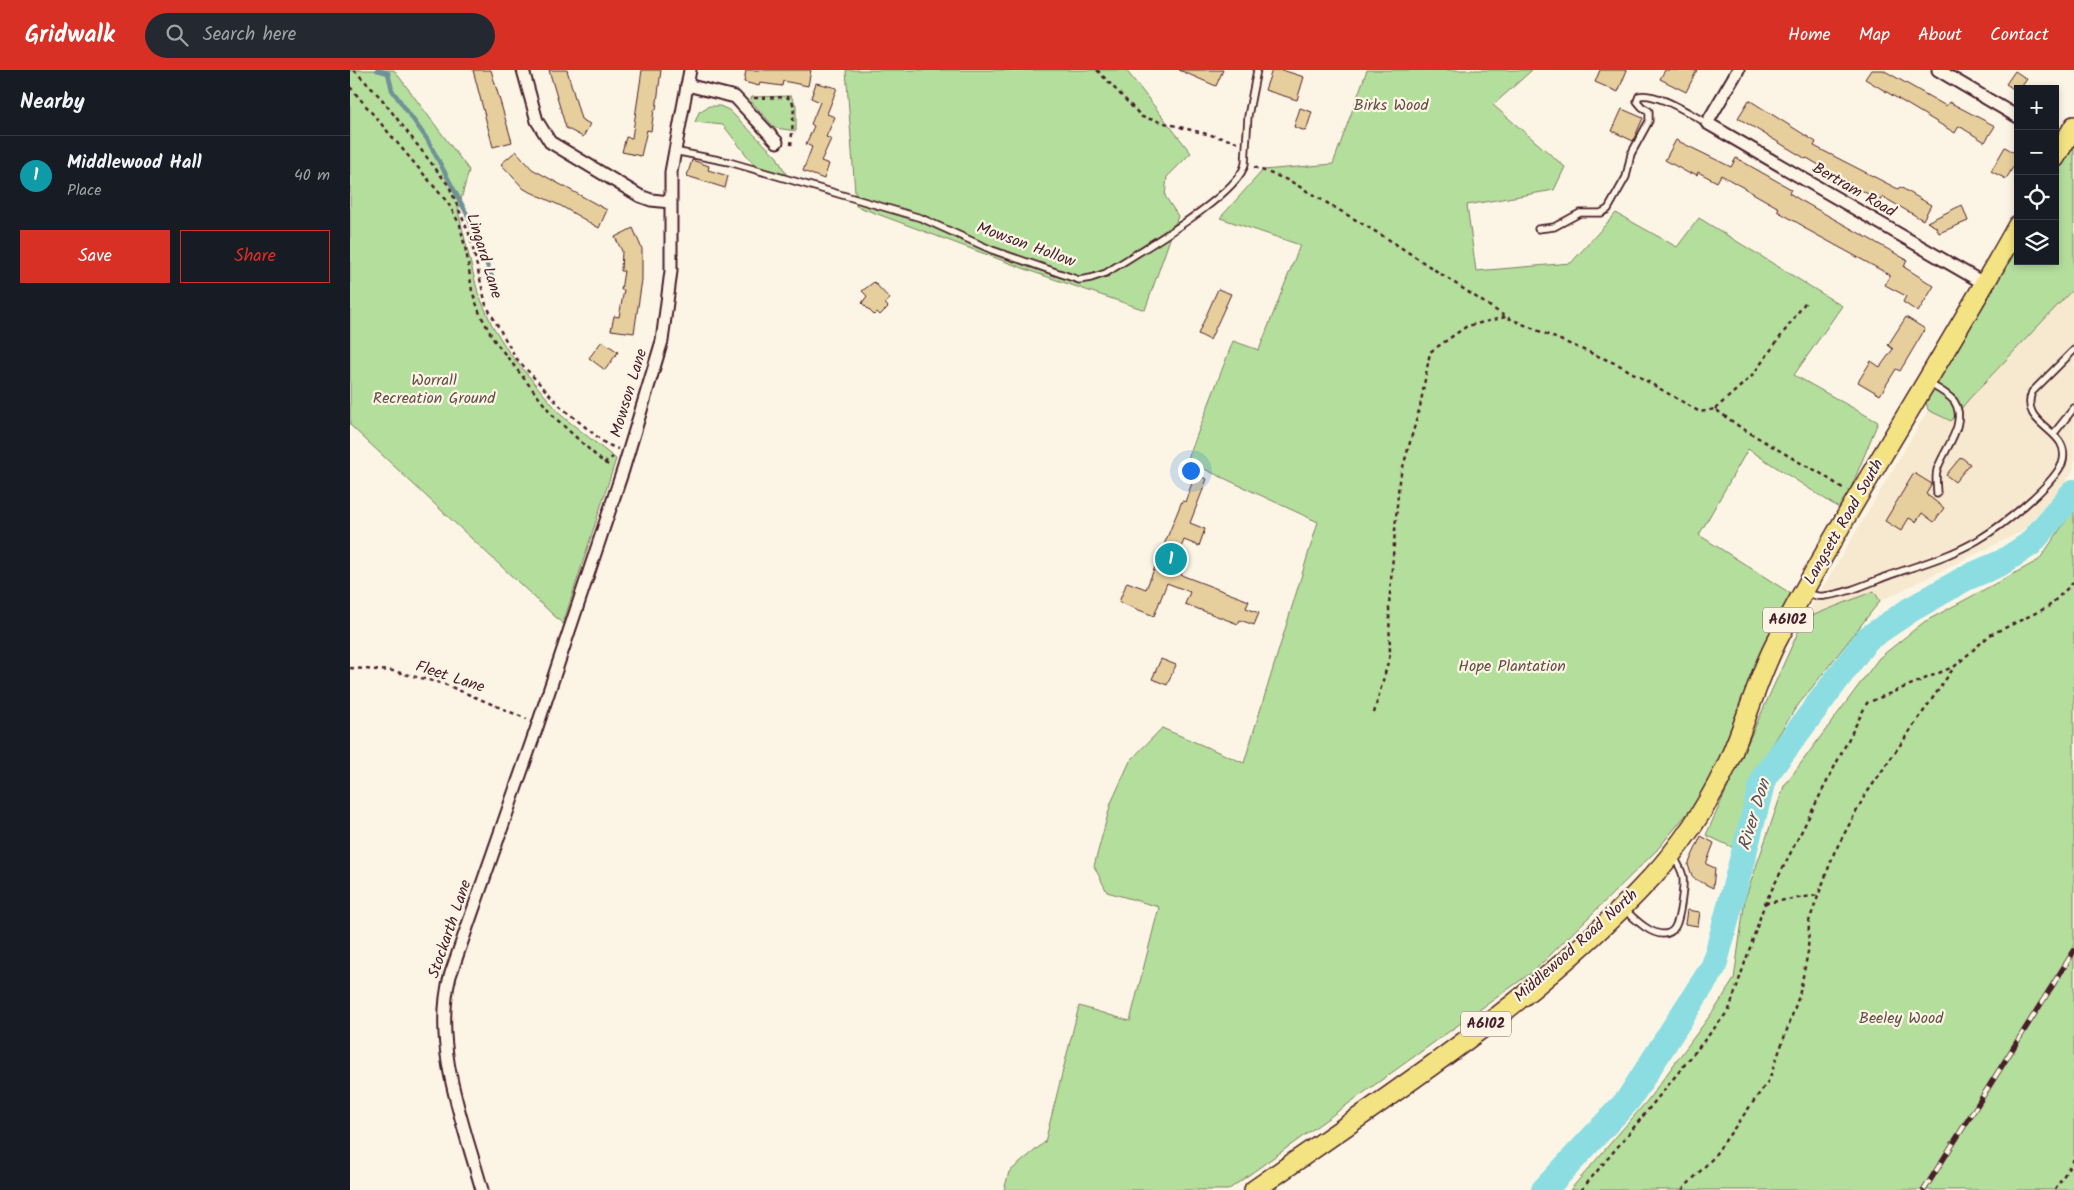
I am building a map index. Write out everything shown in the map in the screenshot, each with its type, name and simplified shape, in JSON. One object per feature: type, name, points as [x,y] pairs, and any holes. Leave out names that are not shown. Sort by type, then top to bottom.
[{"type":"main road","points":[[2059,146],[2074,126]]},
{"type":"main road","name":"Langsett Road South","points":[[1690,828],[1708,801],[1725,768],[1777,639],[2014,232]]},
{"type":"main road","name":"Middlewood Road North","points":[[1254,1190],[1424,1071],[1510,1005],[1584,943],[1622,907],[1652,877],[1690,828]]},
{"type":"street","points":[[524,70],[537,121],[550,142],[640,196],[650,200],[670,202]]},
{"type":"street","name":"Mowson Lane","points":[[540,719],[623,470],[662,341],[671,271],[671,172],[690,70]]},
{"type":"street","points":[[1707,123],[1738,70]]},
{"type":"street","points":[[1938,70],[2014,115]]},
{"type":"street","points":[[687,85],[728,94],[741,103],[777,142]]},
{"type":"street","name":"Bertram Road","points":[[1707,123],[1985,284]]},
{"type":"street","name":"Stockarth Lane","points":[[482,1190],[456,1096],[449,1063],[445,997],[450,976],[540,719]]},
{"type":"lane","name":"Mowson Hollow","points":[[674,151],[729,162],[921,218],[992,250],[1080,280],[1106,272],[1197,214],[1235,183],[1244,171],[1248,116],[1257,70]]},
{"type":"lane","points":[[1538,229],[1554,227],[1580,213],[1601,213],[1608,209],[1626,177],[1631,154],[1649,122],[1649,111],[1637,101],[1639,96],[1645,94],[1671,104],[1707,123]]},
{"type":"lane","points":[[1804,591],[1823,597],[1847,591],[1955,552],[2000,526],[2049,482],[2063,463],[2066,453],[2061,437],[2038,420],[2031,410],[2028,401],[2032,392],[2074,350]]},
{"type":"lane","points":[[1926,382],[1949,396],[1955,403],[1959,416],[1955,432],[1937,472],[1937,494]]},
{"type":"lane","points":[[2055,432],[2074,408]]},
{"type":"lane","points":[[1622,907],[1638,922],[1656,933],[1663,935],[1671,932],[1676,926],[1684,884],[1683,875],[1672,852]]},
{"type":"path","name":"Lingard Lane","points":[[354,70],[381,98],[449,186],[470,236],[486,305],[516,358],[561,407],[606,444],[628,453]]},
{"type":"path","points":[[1098,70],[1142,116],[1236,142],[1245,164],[1290,181],[1380,234],[1506,317],[1619,366],[1700,412],[1715,409],[1752,376],[1807,300]]},
{"type":"path","points":[[350,87],[448,203],[460,225],[472,291],[480,314],[494,340],[554,416],[604,463],[623,470]]},
{"type":"path","points":[[741,103],[754,98],[787,97],[792,101],[794,107],[791,146],[783,148],[777,142]]},
{"type":"path","points":[[1374,713],[1390,655],[1389,606],[1399,481],[1420,407],[1430,352],[1467,326],[1506,317]]},
{"type":"path","points":[[1715,409],[1740,427],[1804,465],[1818,471],[1858,497]]},
{"type":"path","points":[[1682,1190],[1712,1159],[1769,1080],[1799,996],[1808,952],[1809,921],[1834,853],[1864,797],[1955,666],[1990,636],[2048,607],[2074,582]]},
{"type":"path","points":[[1580,1190],[1626,1137],[1729,1010],[1765,902],[1867,703],[1955,666]]},
{"type":"path","name":"Fleet Lane","points":[[350,668],[393,671],[444,684],[507,709],[540,719]]},
{"type":"path","points":[[1765,902],[1819,895]]},
{"type":"path","points":[[2055,1190],[2074,1159]]},
{"type":"shaded area","points":[[2074,288],[2074,469],[2061,489],[2021,532],[1880,601],[1874,591],[1804,619],[1928,410],[1951,421],[1969,399]]},
{"type":"green space","name":"Worrall Recreation Ground","points":[[350,70],[394,70],[469,170],[458,211],[478,293],[492,325],[510,354],[562,416],[616,459],[563,624],[350,425]]},
{"type":"green space","points":[[846,70],[1126,70],[1191,153],[1167,177],[1165,196],[1178,216],[1145,310],[1036,273],[856,206]]},
{"type":"green space","name":"Hope Plantation","points":[[1367,70],[1532,70],[1493,105],[1565,167],[1554,190],[1467,205],[1476,271],[1571,263],[1616,213],[1677,247],[1699,218],[1842,306],[1794,375],[1878,422],[1842,510],[1748,449],[1699,535],[1793,595],[1710,786],[1656,851],[1535,970],[1228,1190],[1004,1190],[1009,1172],[1045,1142],[1079,1006],[1130,1021],[1159,907],[1107,892],[1094,866],[1111,803],[1130,761],[1162,728],[1244,763],[1318,522],[1187,461],[1233,341],[1259,350],[1300,245],[1220,218],[1263,170],[1333,164]]},
{"type":"green space","points":[[791,96],[796,105],[796,131],[775,128],[750,100],[752,97]]},
{"type":"green space","points":[[709,106],[720,106],[729,110],[777,157],[786,174],[775,179],[755,166],[723,125],[695,122],[699,112]]},
{"type":"green space","points":[[2074,131],[2074,288],[1969,399],[1951,421],[1928,410],[1924,392],[2014,235],[2014,265],[2059,265],[2059,156]]},
{"type":"green space","name":"Beeley Wood","points":[[2074,509],[2074,1190],[1570,1190],[1647,1101],[1717,1006],[1734,979],[1745,899],[1784,786],[1879,658],[1924,622],[2039,560]]},
{"type":"green space","points":[[1874,591],[1880,601],[1795,709],[1756,771],[1734,848],[1706,835],[1804,619]]},
{"type":"building","points":[[473,70],[491,70],[512,142],[493,147]]},
{"type":"building","points":[[549,70],[567,70],[581,119],[590,124],[583,137],[566,128]]},
{"type":"building","points":[[642,70],[661,70],[656,110],[654,110],[651,131],[647,130],[641,156],[622,152],[626,137],[632,138]]},
{"type":"building","points":[[746,70],[811,70],[808,86],[783,81],[782,86],[760,83],[759,86],[744,82]]},
{"type":"building","points":[[1179,70],[1223,70],[1216,86]]},
{"type":"building","points":[[1272,70],[1282,70],[1304,77],[1297,100],[1265,90]]},
{"type":"building","points":[[1600,70],[1627,70],[1618,92],[1595,82]]},
{"type":"building","points":[[1665,70],[1697,70],[1686,92],[1660,79]]},
{"type":"building","points":[[1871,70],[1883,70],[1946,106],[1949,102],[1995,126],[1985,142],[1959,126],[1955,133],[1865,79]]},
{"type":"building","points":[[2015,71],[2027,79],[2023,85],[2014,85],[2014,89],[2006,84]]},
{"type":"building","points":[[816,83],[837,88],[827,114],[835,117],[826,137],[831,139],[821,161],[829,164],[824,179],[803,171],[812,147],[806,144],[814,126],[811,124],[820,102],[811,98]]},
{"type":"building","points":[[1749,100],[1816,142],[1814,146],[1898,189],[1900,187],[1931,205],[1923,220],[1883,197],[1881,201],[1868,194],[1738,118]]},
{"type":"building","points":[[1300,108],[1312,112],[1306,131],[1294,127]]},
{"type":"building","points":[[1622,109],[1643,118],[1633,141],[1612,131]]},
{"type":"building","points":[[1676,140],[1731,167],[1736,158],[1791,189],[1789,193],[1802,201],[1907,260],[1904,267],[1934,286],[1918,312],[1903,302],[1906,296],[1885,285],[1890,275],[1804,228],[1777,211],[1779,208],[1721,175],[1717,182],[1698,172],[1697,175],[1691,172],[1690,174],[1665,160]]},
{"type":"building","points":[[2005,147],[2014,153],[2014,166],[2006,179],[1991,171]]},
{"type":"building","points":[[516,151],[532,169],[607,210],[599,228],[561,206],[524,189],[501,164]]},
{"type":"building","points":[[692,160],[709,166],[708,170],[728,176],[725,188],[687,176]]},
{"type":"building","points":[[1962,205],[1968,221],[1939,233],[1936,227],[1927,222]]},
{"type":"building","points":[[633,228],[642,249],[642,280],[634,333],[611,330],[614,316],[619,317],[624,290],[621,290],[624,271],[621,271],[622,251],[615,237]]},
{"type":"building","points":[[874,282],[890,299],[885,303],[888,307],[880,315],[877,312],[874,315],[862,303],[867,296],[862,291]]},
{"type":"building","points":[[1218,289],[1231,294],[1210,340],[1198,334]]},
{"type":"building","points":[[1906,317],[1925,329],[1900,371],[1896,369],[1880,395],[1858,382],[1871,361],[1880,367],[1893,349],[1888,345]]},
{"type":"building","points":[[602,341],[618,352],[605,370],[589,358]]},
{"type":"building","points":[[1961,457],[1970,464],[1955,482],[1946,475]]},
{"type":"building","points":[[1914,473],[1932,484],[1926,494],[1944,508],[1934,522],[1922,513],[1916,522],[1909,518],[1901,531],[1885,521]]},
{"type":"building","points":[[1195,475],[1207,479],[1190,523],[1205,529],[1199,546],[1184,540],[1172,570],[1249,601],[1246,608],[1259,613],[1254,625],[1240,620],[1238,624],[1185,604],[1190,592],[1167,583],[1154,616],[1119,602],[1127,582],[1146,589],[1182,501],[1185,502]]},
{"type":"building","points":[[1161,659],[1176,665],[1167,685],[1152,679]]},
{"type":"building","points":[[1701,836],[1714,843],[1706,864],[1715,868],[1713,888],[1693,878],[1688,865]]},
{"type":"building","points":[[1687,910],[1700,912],[1698,926],[1685,924]]},
{"type":"waterway","points":[[377,70],[388,73],[392,90],[427,139],[468,216],[497,290]]},
{"type":"waterway","name":"River Don","points":[[1544,1190],[1628,1100],[1714,966],[1764,777],[1867,639],[1910,610],[1966,578],[2001,563],[2030,544],[2074,492]]},
{"type":"railway","points":[[1924,1190],[2074,951]]},
{"type":"place","name":"Middlewood Hall","points":[[1171,559]]},
{"type":"park label","name":"Birks Wood","points":[[1391,105]]}]
